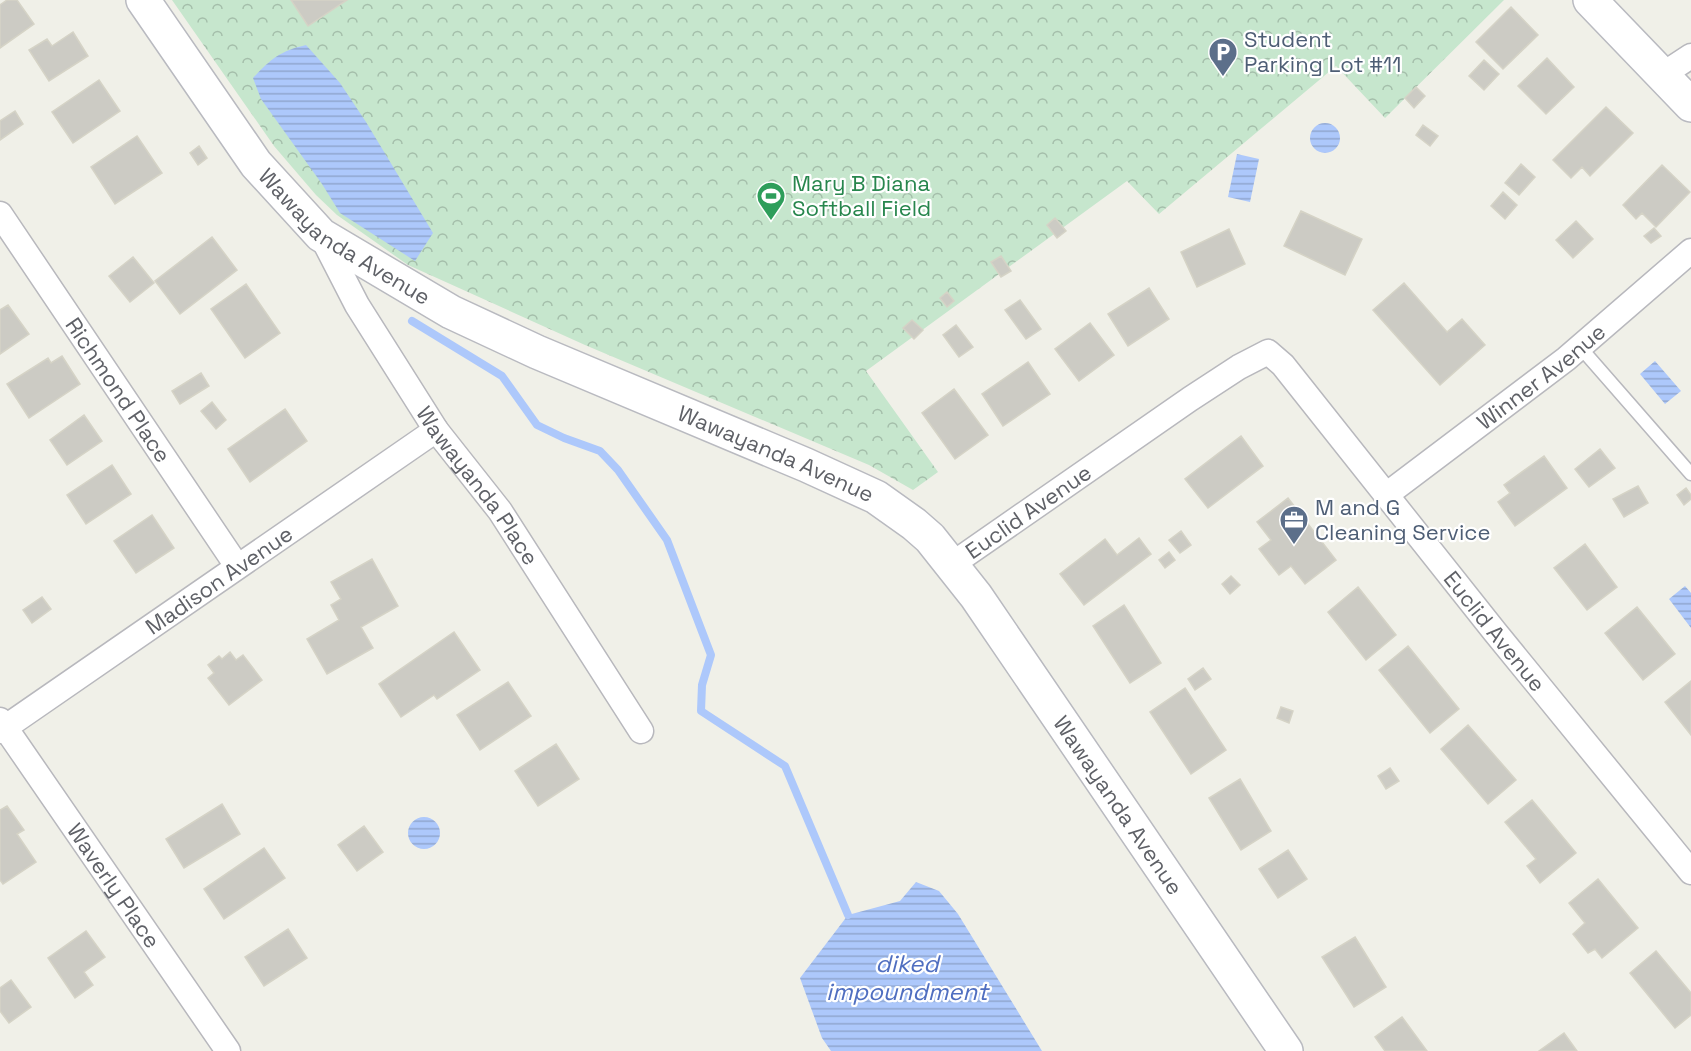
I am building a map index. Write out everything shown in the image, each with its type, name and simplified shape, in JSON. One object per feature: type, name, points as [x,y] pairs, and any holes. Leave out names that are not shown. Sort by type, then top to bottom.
[{"type":"street","name":"Wawayanda Avenue","points":[[142,0],[256,164],[321,235],[451,312],[537,352],[806,465],[876,497],[930,538],[976,596],[1286,1051]]},
{"type":"street","points":[[1590,0],[1691,105]]},
{"type":"street","points":[[1662,75],[1691,56]]},
{"type":"street","name":"Richmond Place","points":[[0,214],[237,566]]},
{"type":"street","name":"Wawayanda Place","points":[[321,235],[357,305],[436,429],[500,512],[641,731]]},
{"type":"street","name":"Winner Avenue","points":[[1386,495],[1580,347],[1691,251]]},
{"type":"street","name":"Euclid Avenue","points":[[951,565],[1190,399],[1239,367],[1268,352],[1283,365],[1691,872]]},
{"type":"street","name":"Madison Avenue","points":[[2,726],[108,658],[436,429]]},
{"type":"street","name":"Waverly Place","points":[[2,726],[228,1051]]},
{"type":"lane","points":[[1580,347],[1691,474]]},
{"type":"green space","points":[[172,0],[1504,0],[1385,118],[1336,66],[1159,214],[1127,181],[866,371],[938,472],[913,490],[869,465],[585,345],[408,265],[337,215],[316,195],[274,146]]},
{"type":"water","points":[[306,45],[340,83],[433,233],[415,261],[340,213],[261,99],[253,78],[276,57]]},
{"type":"water","points":[[1325,123],[1336,127],[1340,138],[1336,149],[1325,153],[1314,149],[1310,138],[1314,127]]},
{"type":"water","points":[[1237,154],[1259,159],[1250,202],[1228,197]]},
{"type":"water","points":[[1655,361],[1681,391],[1665,404],[1640,374]]},
{"type":"water","points":[[1685,586],[1691,593],[1691,628],[1669,599]]},
{"type":"water","points":[[424,817],[435,822],[440,833],[435,844],[424,849],[413,844],[408,833],[413,822]]},
{"type":"water","name":"diked impoundment","points":[[916,882],[939,891],[958,914],[1042,1051],[831,1051],[822,1038],[800,978],[848,915],[900,901]]},
{"type":"building","points":[[7,0],[17,0],[34,24],[0,48],[0,5]]},
{"type":"building","points":[[291,0],[347,0],[308,26]]},
{"type":"building","points":[[1511,7],[1538,35],[1503,69],[1476,42]]},
{"type":"building","points":[[73,32],[88,56],[49,81],[29,50],[47,39],[52,46]]},
{"type":"building","points":[[1547,58],[1574,87],[1546,114],[1518,86]]},
{"type":"building","points":[[1484,60],[1499,74],[1484,90],[1469,76]]},
{"type":"building","points":[[99,80],[120,111],[73,143],[52,112]]},
{"type":"building","points":[[1416,87],[1425,96],[1414,108],[1405,98]]},
{"type":"building","points":[[1606,107],[1633,133],[1590,176],[1582,167],[1571,178],[1553,160]]},
{"type":"building","points":[[15,111],[23,124],[0,140],[0,121]]},
{"type":"building","points":[[1423,125],[1438,136],[1430,146],[1416,135]]},
{"type":"building","points":[[137,136],[162,173],[115,204],[91,167]]},
{"type":"building","points":[[199,146],[207,158],[198,165],[190,153]]},
{"type":"building","points":[[1521,164],[1535,177],[1519,195],[1505,183]]},
{"type":"building","points":[[1662,165],[1690,192],[1656,227],[1642,213],[1636,219],[1623,205]]},
{"type":"building","points":[[1503,192],[1517,205],[1505,219],[1491,206]]},
{"type":"building","points":[[1301,211],[1362,239],[1345,275],[1284,246]]},
{"type":"building","points":[[1055,218],[1066,231],[1057,238],[1047,225]]},
{"type":"building","points":[[1576,221],[1593,239],[1573,258],[1556,240]]},
{"type":"building","points":[[1654,228],[1661,236],[1651,243],[1644,236]]},
{"type":"building","points":[[1229,229],[1245,264],[1197,287],[1181,252]]},
{"type":"building","points":[[212,237],[237,270],[180,314],[155,281]]},
{"type":"building","points":[[1001,256],[1011,271],[1001,277],[991,262]]},
{"type":"building","points":[[133,257],[154,283],[130,302],[109,276]]},
{"type":"building","points":[[1404,283],[1447,332],[1462,319],[1485,345],[1440,385],[1373,310]]},
{"type":"building","points":[[246,284],[280,333],[245,358],[211,309]]},
{"type":"building","points":[[1149,288],[1169,319],[1128,346],[1108,314]]},
{"type":"building","points":[[947,292],[954,301],[947,307],[940,298]]},
{"type":"building","points":[[1020,300],[1041,329],[1026,339],[1005,310]]},
{"type":"building","points":[[8,305],[29,334],[0,354],[0,310]]},
{"type":"building","points":[[912,320],[923,330],[914,339],[903,328]]},
{"type":"building","points":[[1090,323],[1114,355],[1079,381],[1055,349]]},
{"type":"building","points":[[956,325],[973,347],[959,357],[943,335]]},
{"type":"building","points":[[62,356],[80,384],[29,418],[7,384],[48,358],[51,363]]},
{"type":"building","points":[[1028,362],[1050,394],[1003,426],[982,394]]},
{"type":"building","points":[[201,373],[209,386],[180,404],[172,391]]},
{"type":"building","points":[[954,389],[988,435],[955,459],[922,413]]},
{"type":"building","points":[[212,402],[226,420],[216,429],[201,411]]},
{"type":"building","points":[[285,409],[307,441],[250,482],[228,449]]},
{"type":"building","points":[[84,415],[102,441],[67,465],[50,440]]},
{"type":"building","points":[[1241,436],[1263,466],[1208,508],[1185,479]]},
{"type":"building","points":[[1600,449],[1615,468],[1589,487],[1575,469]]},
{"type":"building","points":[[1544,456],[1567,488],[1515,526],[1498,502],[1510,493],[1504,485]]},
{"type":"building","points":[[112,465],[131,494],[86,524],[67,495]]},
{"type":"building","points":[[1638,486],[1648,503],[1624,517],[1613,499]]},
{"type":"building","points":[[1686,488],[1691,499],[1684,505],[1677,495]]},
{"type":"building","name":"M and G Cleaning Service","points":[[1288,498],[1336,560],[1305,584],[1291,566],[1279,575],[1259,549],[1271,540],[1257,522]]},
{"type":"building","points":[[152,515],[174,548],[136,573],[114,541]]},
{"type":"building","points":[[1181,531],[1191,545],[1180,553],[1169,540]]},
{"type":"building","points":[[1139,538],[1151,554],[1084,605],[1060,574],[1105,539],[1117,555]]},
{"type":"building","points":[[1585,544],[1617,587],[1587,610],[1554,568]]},
{"type":"building","points":[[1169,552],[1175,560],[1165,568],[1159,560]]},
{"type":"building","points":[[372,559],[398,606],[361,627],[373,648],[327,674],[307,639],[339,620],[331,605],[341,599],[331,582]]},
{"type":"building","points":[[1231,576],[1240,585],[1230,594],[1222,584]]},
{"type":"building","points":[[1358,587],[1396,635],[1366,660],[1328,612]]},
{"type":"building","points":[[42,597],[51,609],[32,623],[23,610]]},
{"type":"building","points":[[1124,605],[1161,663],[1130,683],[1093,626]]},
{"type":"building","points":[[1637,607],[1675,654],[1643,680],[1605,633]]},
{"type":"building","points":[[454,632],[480,670],[437,699],[434,695],[401,717],[379,684]]},
{"type":"building","points":[[1408,646],[1459,709],[1430,733],[1379,670]]},
{"type":"building","points":[[230,652],[236,660],[243,655],[262,680],[229,705],[208,678],[214,673],[208,665],[219,656],[222,659]]},
{"type":"building","points":[[1203,668],[1211,679],[1195,690],[1188,679]]},
{"type":"building","points":[[1691,681],[1691,735],[1665,702]]},
{"type":"building","points":[[508,682],[531,716],[480,750],[457,715]]},
{"type":"building","points":[[1185,688],[1226,750],[1191,774],[1150,712]]},
{"type":"building","points":[[1281,707],[1293,711],[1289,723],[1277,718]]},
{"type":"building","points":[[1468,725],[1516,780],[1488,804],[1441,749]]},
{"type":"building","points":[[556,744],[579,779],[538,806],[515,771]]},
{"type":"building","points":[[1390,768],[1399,781],[1386,789],[1378,776]]},
{"type":"building","points":[[1240,779],[1271,831],[1241,850],[1209,798]]},
{"type":"building","points":[[1532,800],[1576,853],[1540,883],[1527,866],[1536,859],[1505,822]]},
{"type":"building","points":[[222,804],[240,834],[184,868],[166,839]]},
{"type":"building","points":[[7,806],[24,830],[17,834],[36,862],[3,884],[0,880],[0,810]]},
{"type":"building","points":[[364,826],[383,852],[357,871],[338,845]]},
{"type":"building","points":[[264,848],[285,878],[224,919],[204,889]]},
{"type":"building","points":[[1288,850],[1307,879],[1278,898],[1259,869]]},
{"type":"building","points":[[1598,879],[1638,928],[1602,958],[1595,949],[1588,953],[1573,934],[1585,923],[1569,903]]},
{"type":"building","points":[[288,929],[307,958],[264,986],[245,957]]},
{"type":"building","points":[[86,931],[105,957],[84,972],[93,985],[75,998],[48,958]]},
{"type":"building","points":[[1355,937],[1386,987],[1354,1007],[1322,957]]},
{"type":"building","points":[[1656,951],[1691,993],[1691,1015],[1675,1028],[1630,973]]},
{"type":"building","points":[[11,980],[31,1007],[9,1023],[0,1011],[0,988]]},
{"type":"building","points":[[1402,1017],[1427,1051],[1385,1051],[1375,1037]]},
{"type":"building","points":[[1564,1033],[1577,1051],[1539,1051]]},
{"type":"waterway","points":[[412,321],[502,376],[537,425],[600,451],[618,470],[667,540],[711,655],[702,685],[701,711],[785,766],[848,915]]},
{"type":"place","name":"Student Parking Lot #11","points":[[1223,78]]},
{"type":"place","name":"Mary B Diana Softball Field","points":[[771,222]]},
{"type":"place","name":"M and G Cleaning Service","points":[[1294,546]]}]
